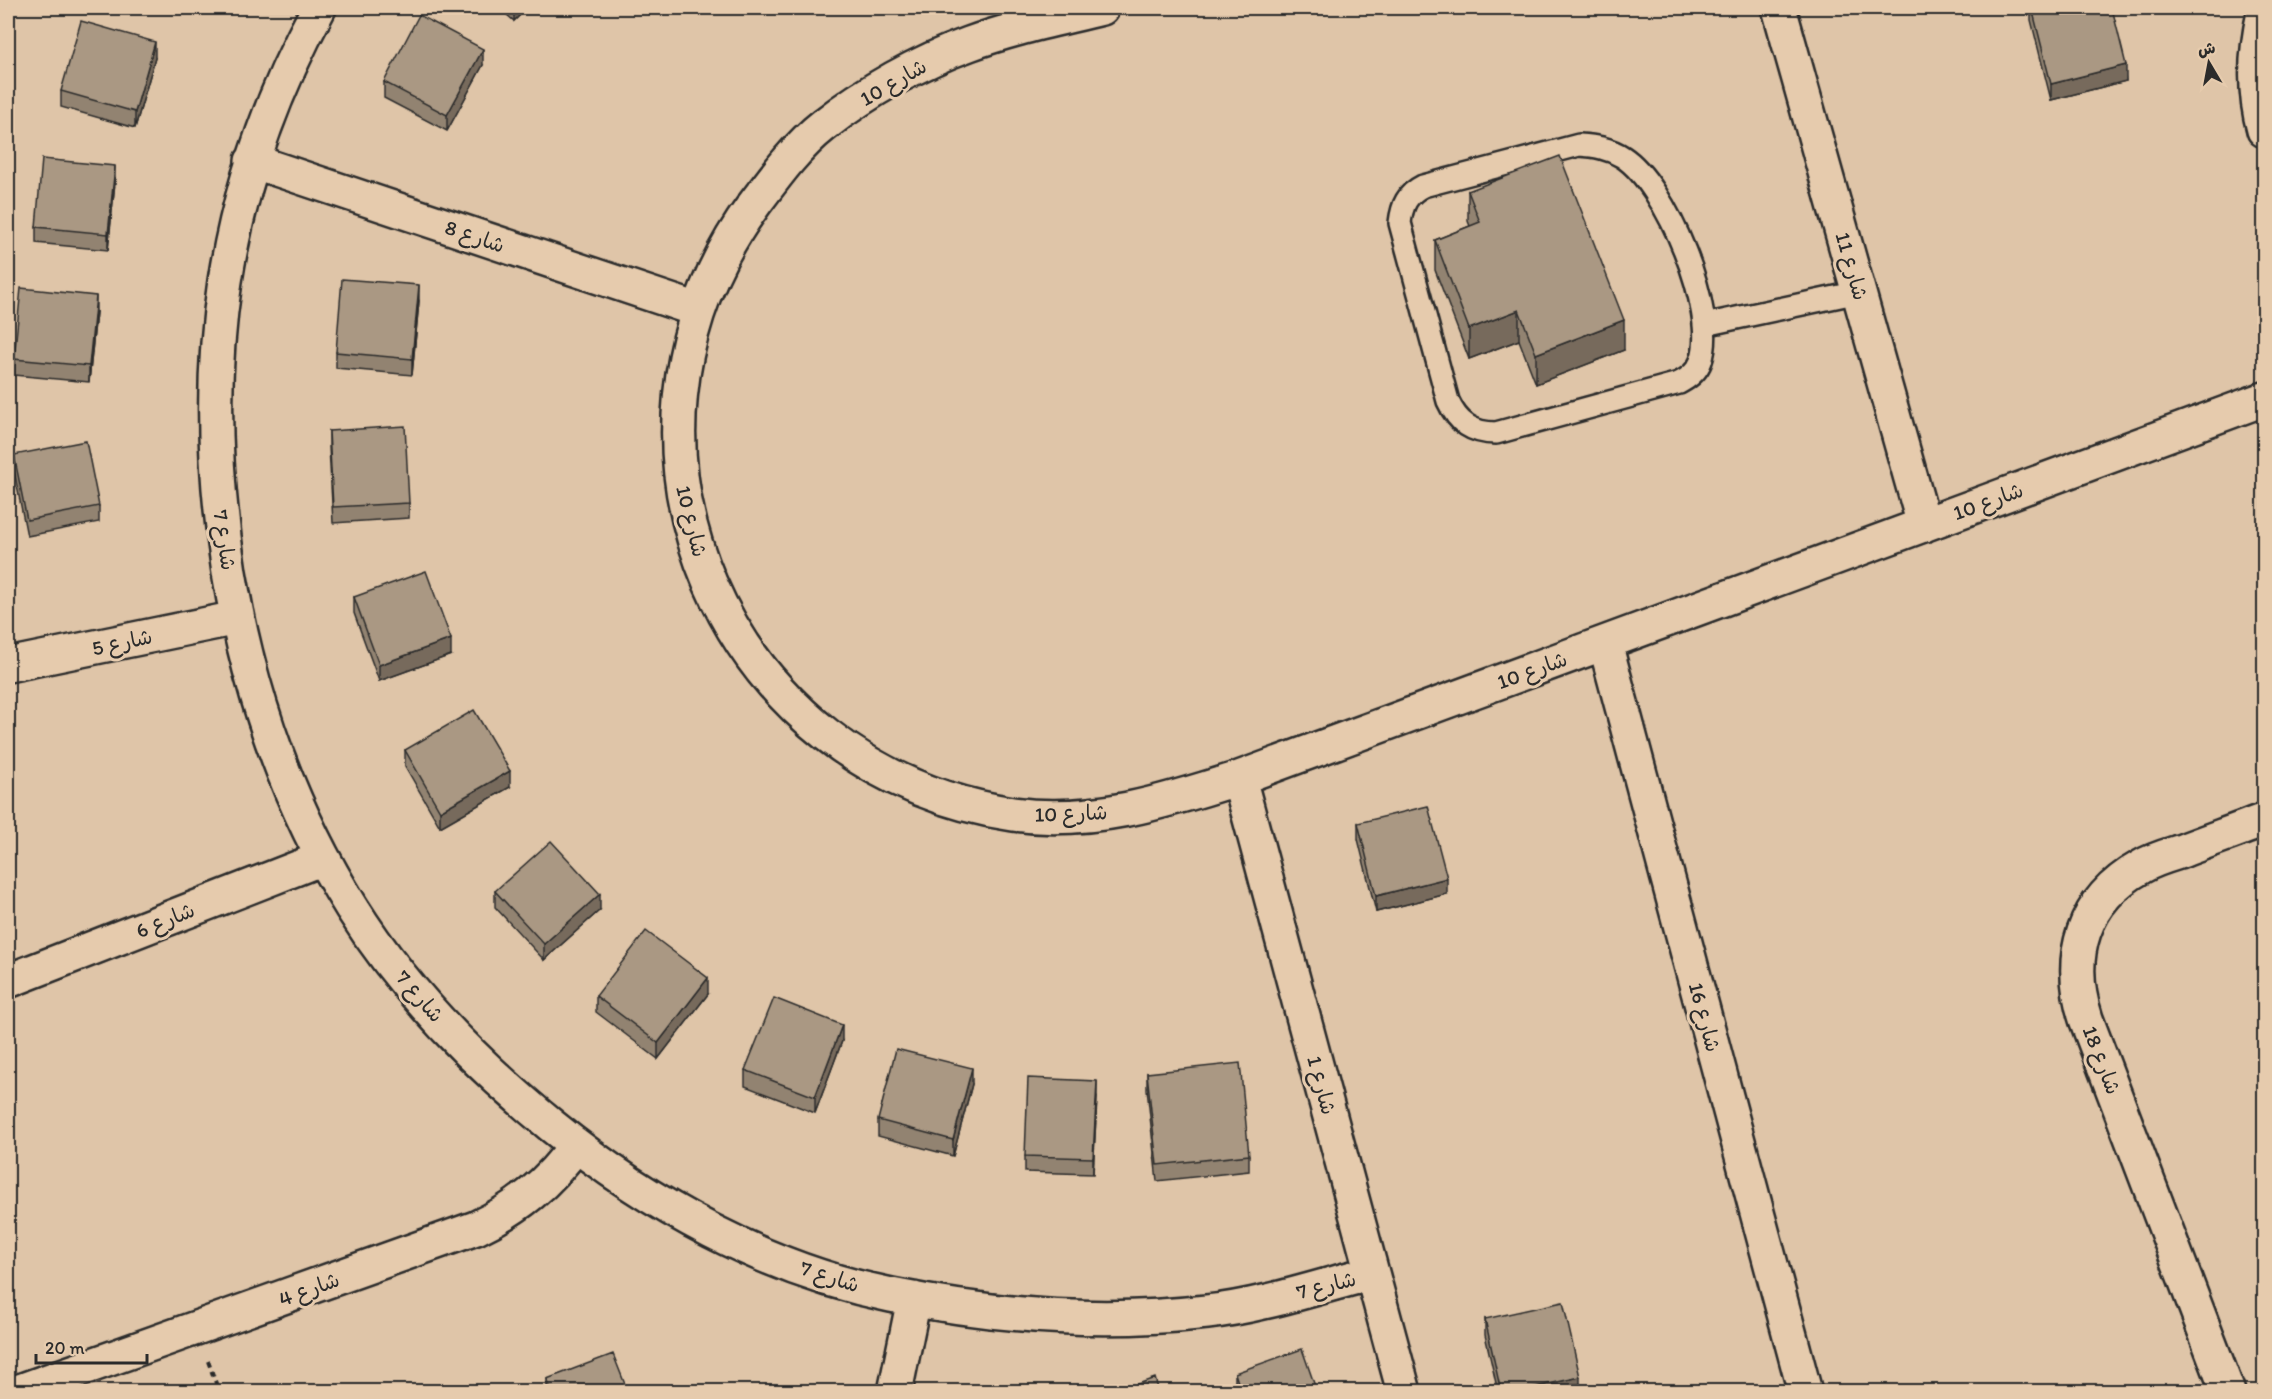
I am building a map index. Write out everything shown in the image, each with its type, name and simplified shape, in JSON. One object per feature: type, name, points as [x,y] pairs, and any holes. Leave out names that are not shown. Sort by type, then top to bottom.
[{"type":"street","name":"شارع 7","points":[[319,8],[290,64],[252,161],[223,282],[215,359],[214,414],[217,481],[237,618],[252,684],[271,744],[295,802],[323,858],[354,911],[391,963],[431,1011],[505,1086],[576,1145],[635,1187],[696,1223],[758,1252],[833,1279],[914,1299],[1040,1316],[1136,1317],[1213,1312],[1372,1273]]},
{"type":"street","name":"شارع 10","points":[[1102,8],[970,44],[929,61],[871,93],[823,125],[796,152],[738,227],[716,268],[698,310],[684,365],[678,422],[681,478],[692,534],[710,587],[736,637],[771,682],[810,723],[856,757],[905,783],[959,803],[1014,814],[1071,817],[1109,814],[1182,796],[1239,778],[2265,399]]},
{"type":"street","name":"شارع 11","points":[[1779,8],[1924,525]]},
{"type":"street","points":[[2265,13],[2256,68],[2258,97],[2265,130]]},
{"type":"street","name":"شارع 8","points":[[252,161],[698,310]]},
{"type":"street","name":"شارع 5","points":[[8,665],[237,618]]},
{"type":"street","name":"شارع 16","points":[[1605,643],[1805,1392]]},
{"type":"street","name":"شارع 1","points":[[1239,778],[1404,1392]]},
{"type":"street","name":"شارع 18","points":[[2228,1392],[2086,1019],[2077,979],[2078,958],[2082,937],[2091,916],[2104,895],[2122,879],[2142,866],[2265,820]]},
{"type":"street","name":"شارع 6","points":[[8,981],[323,858]]},
{"type":"street","name":"شارع 4","points":[[17,1392],[476,1228],[500,1217],[541,1187],[560,1168],[576,1145]]},
{"type":"street","points":[[895,1392],[914,1299]]},
{"type":"lane","points":[[1579,145],[1609,149],[1635,166],[1667,212],[1693,273],[1704,325],[1701,362],[1695,372],[1679,383],[1496,433],[1471,429],[1460,421],[1448,401],[1400,223],[1402,209],[1413,191],[1423,186],[1579,145]]},
{"type":"lane","points":[[1704,325],[1859,292]]},
{"type":"building","points":[[2032,8],[2112,8],[2126,65],[2051,84]]},
{"type":"building","points":[[419,15],[483,49],[447,115],[384,82]]},
{"type":"building","points":[[81,21],[155,42],[135,112],[61,91]]},
{"type":"building","points":[[1560,156],[1624,320],[1536,354],[1519,310],[1469,329],[1435,240],[1480,222],[1468,191]]},
{"type":"building","points":[[42,159],[115,166],[108,234],[36,227]]},
{"type":"building","points":[[342,279],[419,285],[412,359],[336,352]]},
{"type":"building","points":[[21,288],[96,296],[89,366],[14,359]]},
{"type":"building","points":[[405,426],[409,503],[333,507],[329,431]]},
{"type":"building","points":[[86,441],[99,506],[27,520],[14,455]]},
{"type":"building","points":[[426,571],[451,639],[379,665],[354,597]]},
{"type":"building","points":[[474,710],[510,771],[440,811],[405,750]]},
{"type":"building","points":[[1428,806],[1447,878],[1376,896],[1358,823]]},
{"type":"building","points":[[551,841],[600,894],[544,944],[495,891]]},
{"type":"building","points":[[646,931],[708,978],[658,1043],[596,996]]},
{"type":"building","points":[[774,998],[842,1025],[815,1097],[745,1070]]},
{"type":"building","points":[[896,1049],[972,1068],[953,1140],[878,1120]]},
{"type":"building","points":[[1240,1063],[1249,1155],[1157,1165],[1147,1073]]},
{"type":"building","points":[[1028,1078],[1097,1081],[1093,1158],[1025,1156]]},
{"type":"building","points":[[1563,1302],[1580,1377],[1513,1392],[1501,1392],[1485,1319]]},
{"type":"building","points":[[1302,1349],[1317,1392],[1241,1392],[1235,1373]]},
{"type":"building","points":[[613,1354],[628,1392],[552,1392],[547,1379]]},
{"type":"building","points":[[1155,1378],[1159,1392],[1115,1392]]}]
